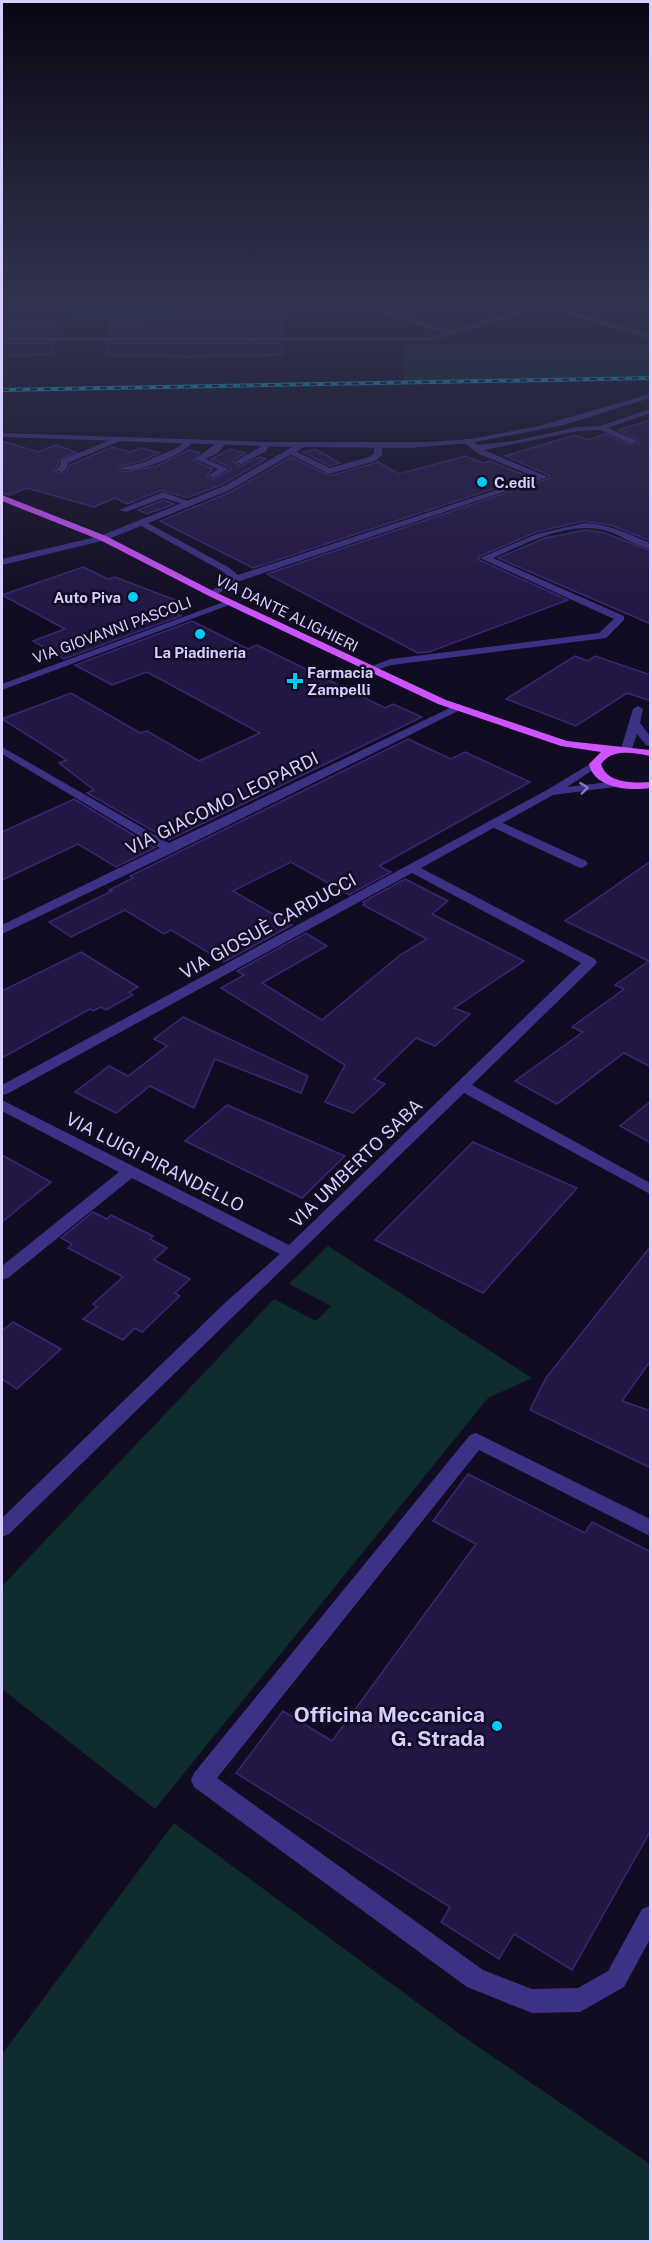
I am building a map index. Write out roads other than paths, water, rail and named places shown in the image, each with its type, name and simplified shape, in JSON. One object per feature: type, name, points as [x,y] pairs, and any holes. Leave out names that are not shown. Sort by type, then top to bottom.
[{"type":"main road","name":"VIA DANTE ALIGHIERI","points":[[2,498],[103,538],[212,594],[369,669],[458,707],[565,744],[596,762],[600,775],[618,784]]},
{"type":"main road","name":"VIA DANTE ALIGHIERI","points":[[565,744],[651,753]]},
{"type":"main road","points":[[596,762],[605,754],[622,750]]},
{"type":"main road","points":[[618,784],[651,785]]},
{"type":"street","points":[[2,435],[220,445],[378,446],[467,441],[559,424],[613,408]]},
{"type":"street","points":[[477,448],[514,443],[578,429],[601,428],[651,411]]},
{"type":"street","points":[[601,428],[632,442]]},
{"type":"street","points":[[59,470],[64,467],[64,462],[116,441]]},
{"type":"street","points":[[212,594],[237,579],[544,477],[477,448],[467,441]]},
{"type":"street","points":[[123,468],[144,465],[182,449],[187,444]]},
{"type":"street","points":[[213,476],[225,468],[199,459],[216,450],[220,445]]},
{"type":"street","points":[[238,462],[262,450],[266,445]]},
{"type":"street","points":[[2,562],[103,538],[227,488],[302,445]]},
{"type":"street","points":[[290,452],[329,471],[372,459],[378,455],[378,446]]},
{"type":"street","points":[[123,510],[163,495],[189,503]]},
{"type":"street","points":[[141,523],[225,569],[237,579]]},
{"type":"street","points":[[369,669],[391,662],[602,636],[620,618],[485,558],[547,534],[566,529],[597,526],[651,546]]},
{"type":"street","name":"VIA GIOVANNI PASCOLI","points":[[2,687],[232,602]]},
{"type":"street","name":"VIA GIACOMO LEOPARDI","points":[[2,930],[458,707]]},
{"type":"street","points":[[622,750],[638,709]]},
{"type":"street","points":[[634,723],[651,743]]},
{"type":"street","points":[[2,750],[170,849]]},
{"type":"street","name":"VIA GIOSUÈ CARDUCCI","points":[[2,1091],[551,792],[596,762]]},
{"type":"street","name":"VIA GIOSUÈ CARDUCCI","points":[[551,792],[618,784]]},
{"type":"street","points":[[494,823],[582,864]]},
{"type":"street","name":"VIA UMBERTO SABA","points":[[2,1529],[232,1306],[291,1253],[590,962],[412,868]]},
{"type":"street","points":[[462,1086],[651,1189]]},
{"type":"street","name":"VIA LUIGI PIRANDELLO","points":[[2,1105],[291,1253]]},
{"type":"street","points":[[2,1275],[130,1171]]},
{"type":"street","points":[[651,1528],[476,1440],[202,1780],[475,1979],[532,2001],[580,2000],[616,1979],[651,1917]]},
{"type":"place","name":"C.edil","points":[[482,482]]},
{"type":"place","name":"Auto Piva","points":[[133,597]]},
{"type":"place","name":"La Piadineria","points":[[200,634]]},
{"type":"place","name":"Farmacia Zampelli","points":[[295,681]]},
{"type":"place","name":"Officina Meccanica G. Strada","points":[[497,1726]]}]
